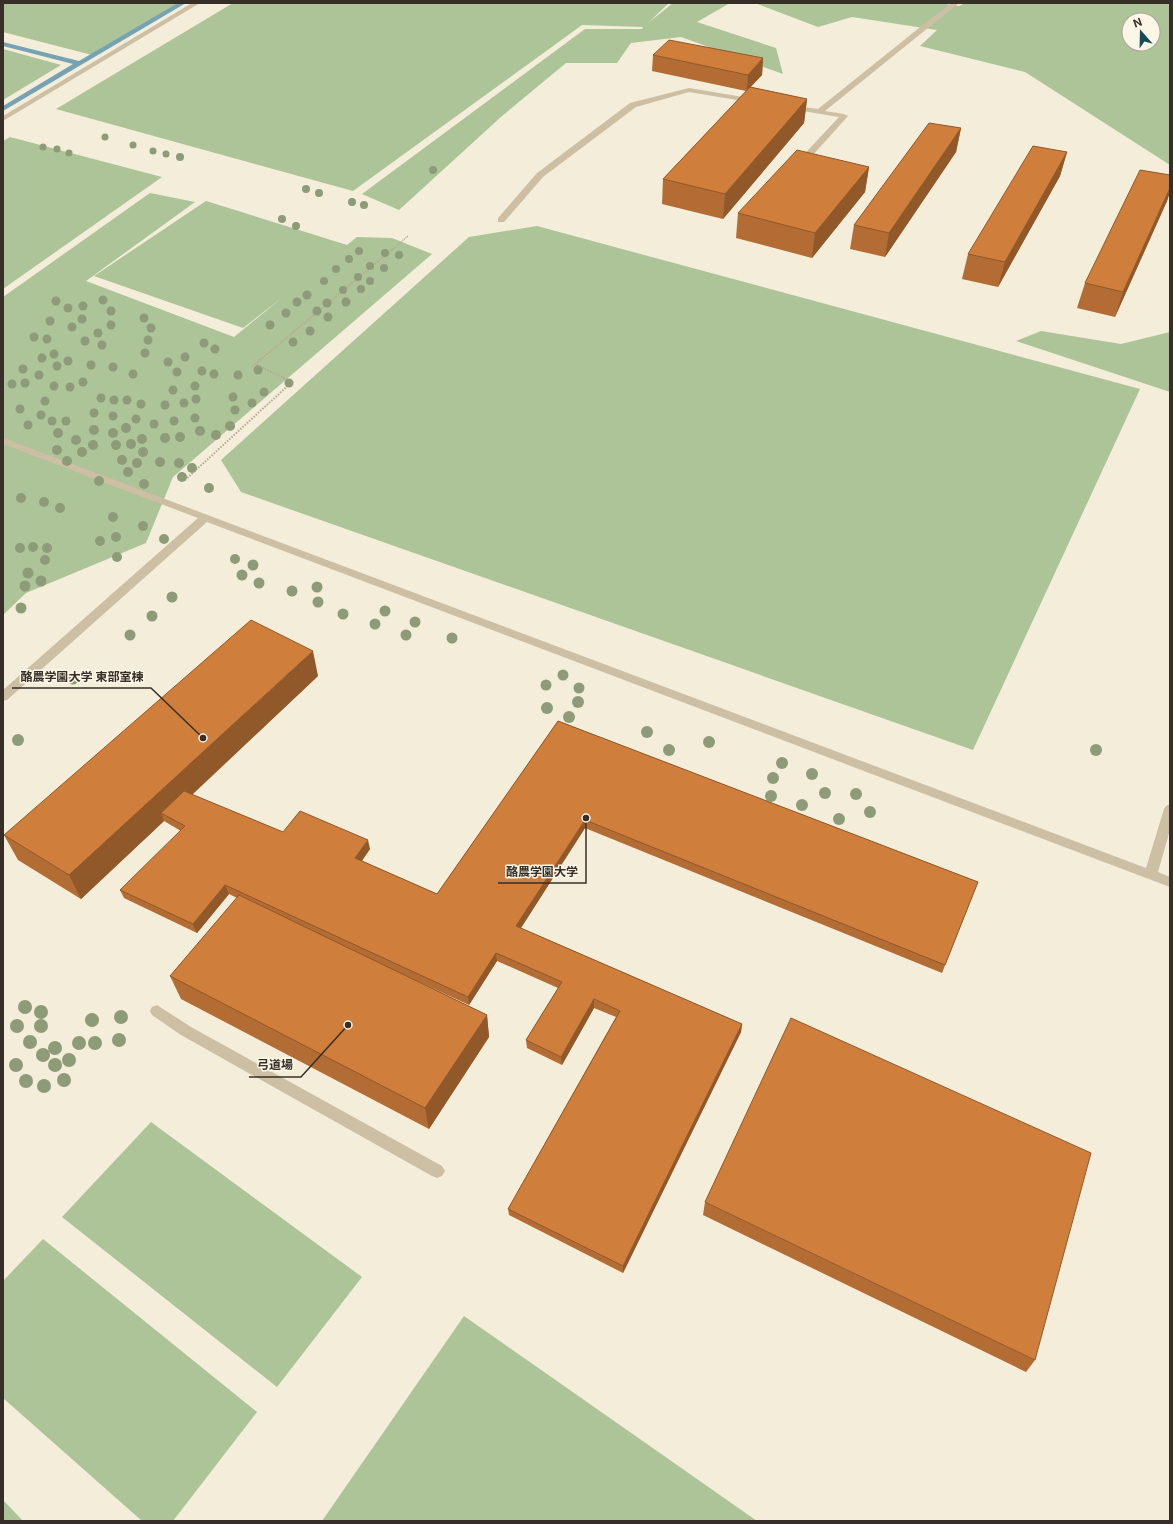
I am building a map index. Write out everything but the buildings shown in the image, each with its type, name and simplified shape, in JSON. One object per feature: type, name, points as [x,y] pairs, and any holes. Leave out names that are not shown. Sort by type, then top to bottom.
[{"type":"lane","points":[[3,119],[197,3]]},
{"type":"lane","points":[[819,112],[931,21],[956,3]]},
{"type":"lane","points":[[501,220],[540,175],[633,105],[689,90],[766,103]]},
{"type":"lane","points":[[781,105],[844,116],[800,164]]},
{"type":"lane","points":[[3,441],[1170,882]]},
{"type":"lane","points":[[3,697],[206,517]]},
{"type":"lane","points":[[1151,874],[1170,809]]},
{"type":"lane","points":[[157,1011],[186,1031],[437,1171]]},
{"type":"path","points":[[162,501],[292,382],[255,364],[408,236]]},
{"type":"green space","points":[[3,3],[180,3],[92,55],[3,32]]},
{"type":"green space","points":[[233,3],[669,3],[648,23],[673,3],[730,3],[697,22],[776,48],[783,74],[681,37],[631,43],[617,63],[566,63],[502,116],[399,210],[362,194],[585,29],[642,29],[643,27],[582,25],[353,191],[56,109]]},
{"type":"green space","points":[[755,3],[938,3],[959,6],[965,3],[1170,3],[1170,165],[1025,72],[920,46],[937,30],[852,17],[818,27]]},
{"type":"green space","points":[[3,49],[61,65],[3,100]]},
{"type":"green space","points":[[10,137],[162,177],[3,289],[3,141]]},
{"type":"green space","points":[[150,193],[195,202],[86,281],[234,337],[283,297],[243,328],[94,276],[206,201],[347,245],[357,237],[392,238],[432,254],[173,477],[146,543],[26,593],[3,615],[3,297]]},
{"type":"green space","points":[[537,226],[1140,389],[973,750],[241,492],[221,460],[469,237]]},
{"type":"green space","points":[[1041,331],[1121,344],[1170,332],[1170,392],[1016,341]]},
{"type":"green space","points":[[151,1122],[362,1277],[277,1387],[62,1217]]},
{"type":"green space","points":[[43,1239],[257,1412],[173,1521],[142,1521],[3,1398],[3,1281]]},
{"type":"green space","points":[[464,1316],[757,1521],[322,1521]]},
{"type":"green space","points":[[3,1500],[23,1521],[3,1521]]},
{"type":"waterway","points":[[80,64],[183,3]]},
{"type":"waterway","points":[[3,44],[80,64]]},
{"type":"waterway","points":[[3,109],[80,64]]},
{"type":"place","name":"酪農学園大学 東部室棟","points":[[203,738]]},
{"type":"place","name":"酪農学園大学","points":[[586,818]]},
{"type":"place","name":"弓道場","points":[[348,1025]]}]
